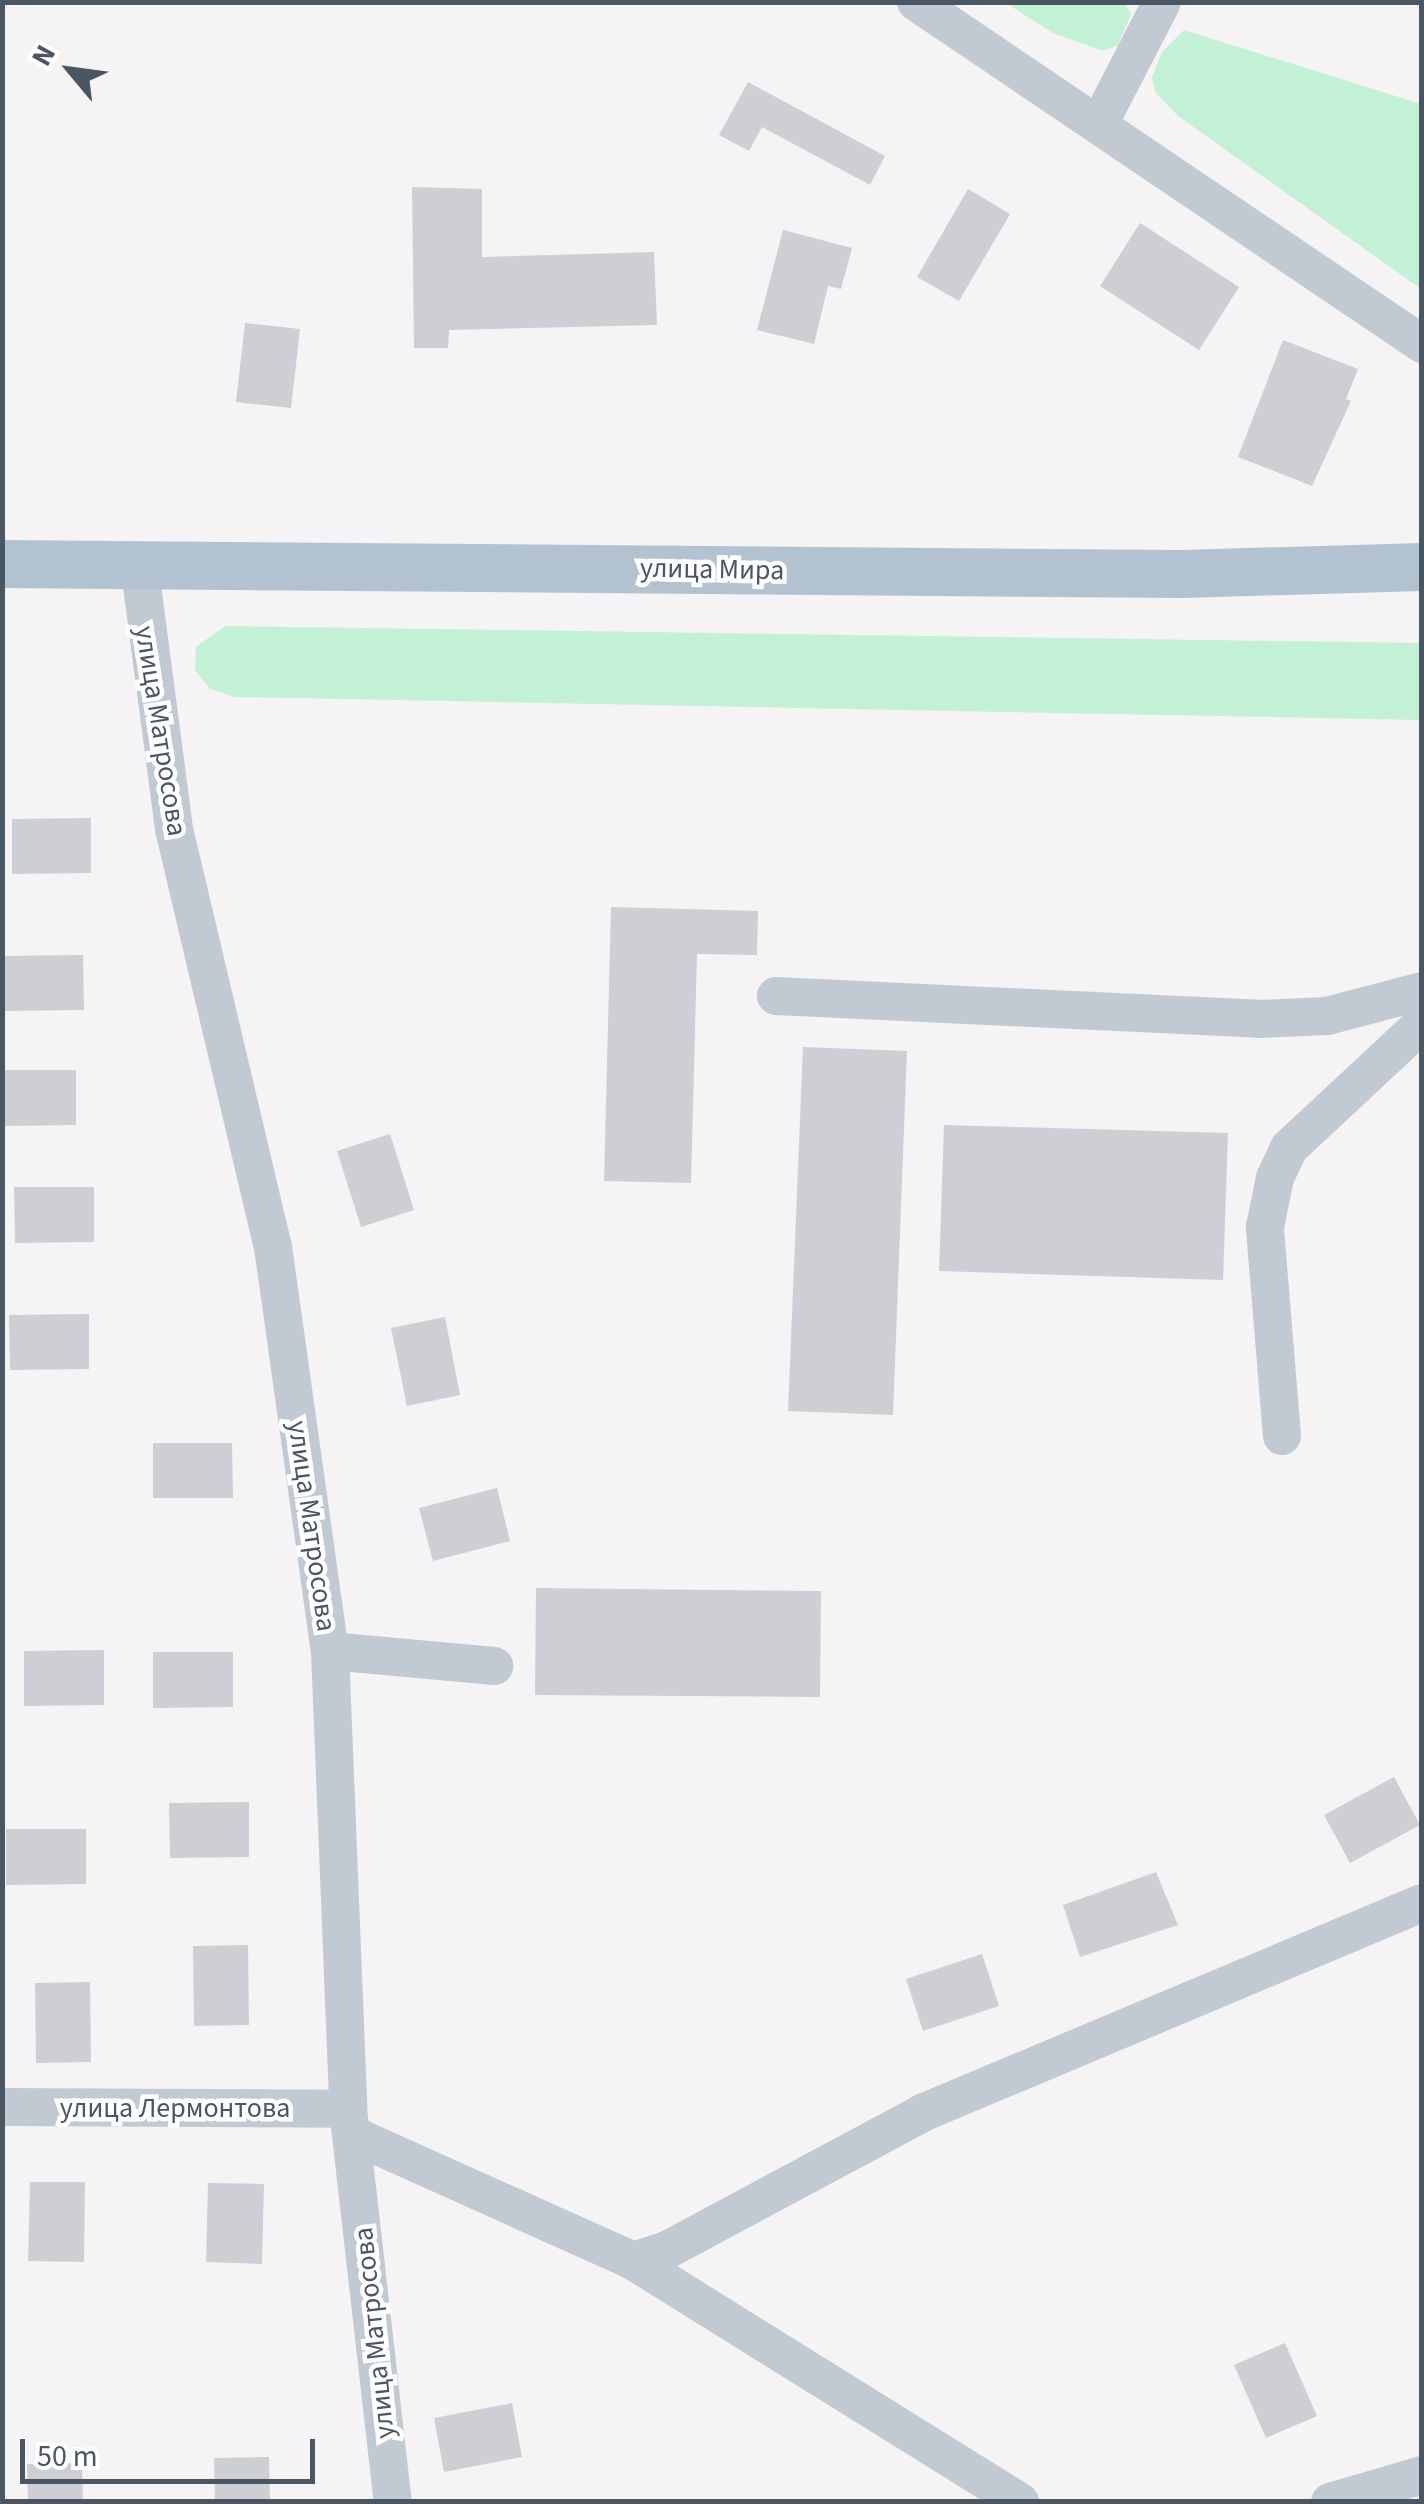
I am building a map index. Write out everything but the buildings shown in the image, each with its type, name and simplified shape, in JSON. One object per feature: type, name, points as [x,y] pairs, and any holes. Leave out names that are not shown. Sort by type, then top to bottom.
[{"type":"main road","name":"улица Мира","points":[[2,564],[1183,574],[1422,568]]},
{"type":"street","points":[[916,2],[1422,344]]},
{"type":"street","points":[[1099,124],[1162,2]]},
{"type":"street","name":"улица Матросова","points":[[139,563],[174,829],[273,1247],[330,1651],[350,2122],[393,2502]]},
{"type":"street","points":[[776,996],[1259,1019],[1327,1016],[1422,991]]},
{"type":"street","points":[[1282,1436],[1265,1227],[1275,1178],[1290,1148],[1313,1123],[1422,1024]]},
{"type":"street","points":[[330,1651],[494,1666]]},
{"type":"street","points":[[633,2261],[667,2250],[922,2113],[1422,1903]]},
{"type":"street","name":"улица Лермонтова","points":[[2,2107],[350,2122]]},
{"type":"street","points":[[350,2122],[633,2261],[1020,2502]]},
{"type":"street","points":[[1330,2502],[1422,2475]]},
{"type":"green space","points":[[1006,3],[1124,3],[1131,14],[1118,45],[1103,51],[1053,33]]},
{"type":"green space","points":[[1184,30],[1421,104],[1421,289],[1178,116],[1155,92],[1152,77],[1162,52]]},
{"type":"green space","points":[[225,626],[1421,643],[1421,720],[235,697],[210,689],[195,670],[196,647]]}]
